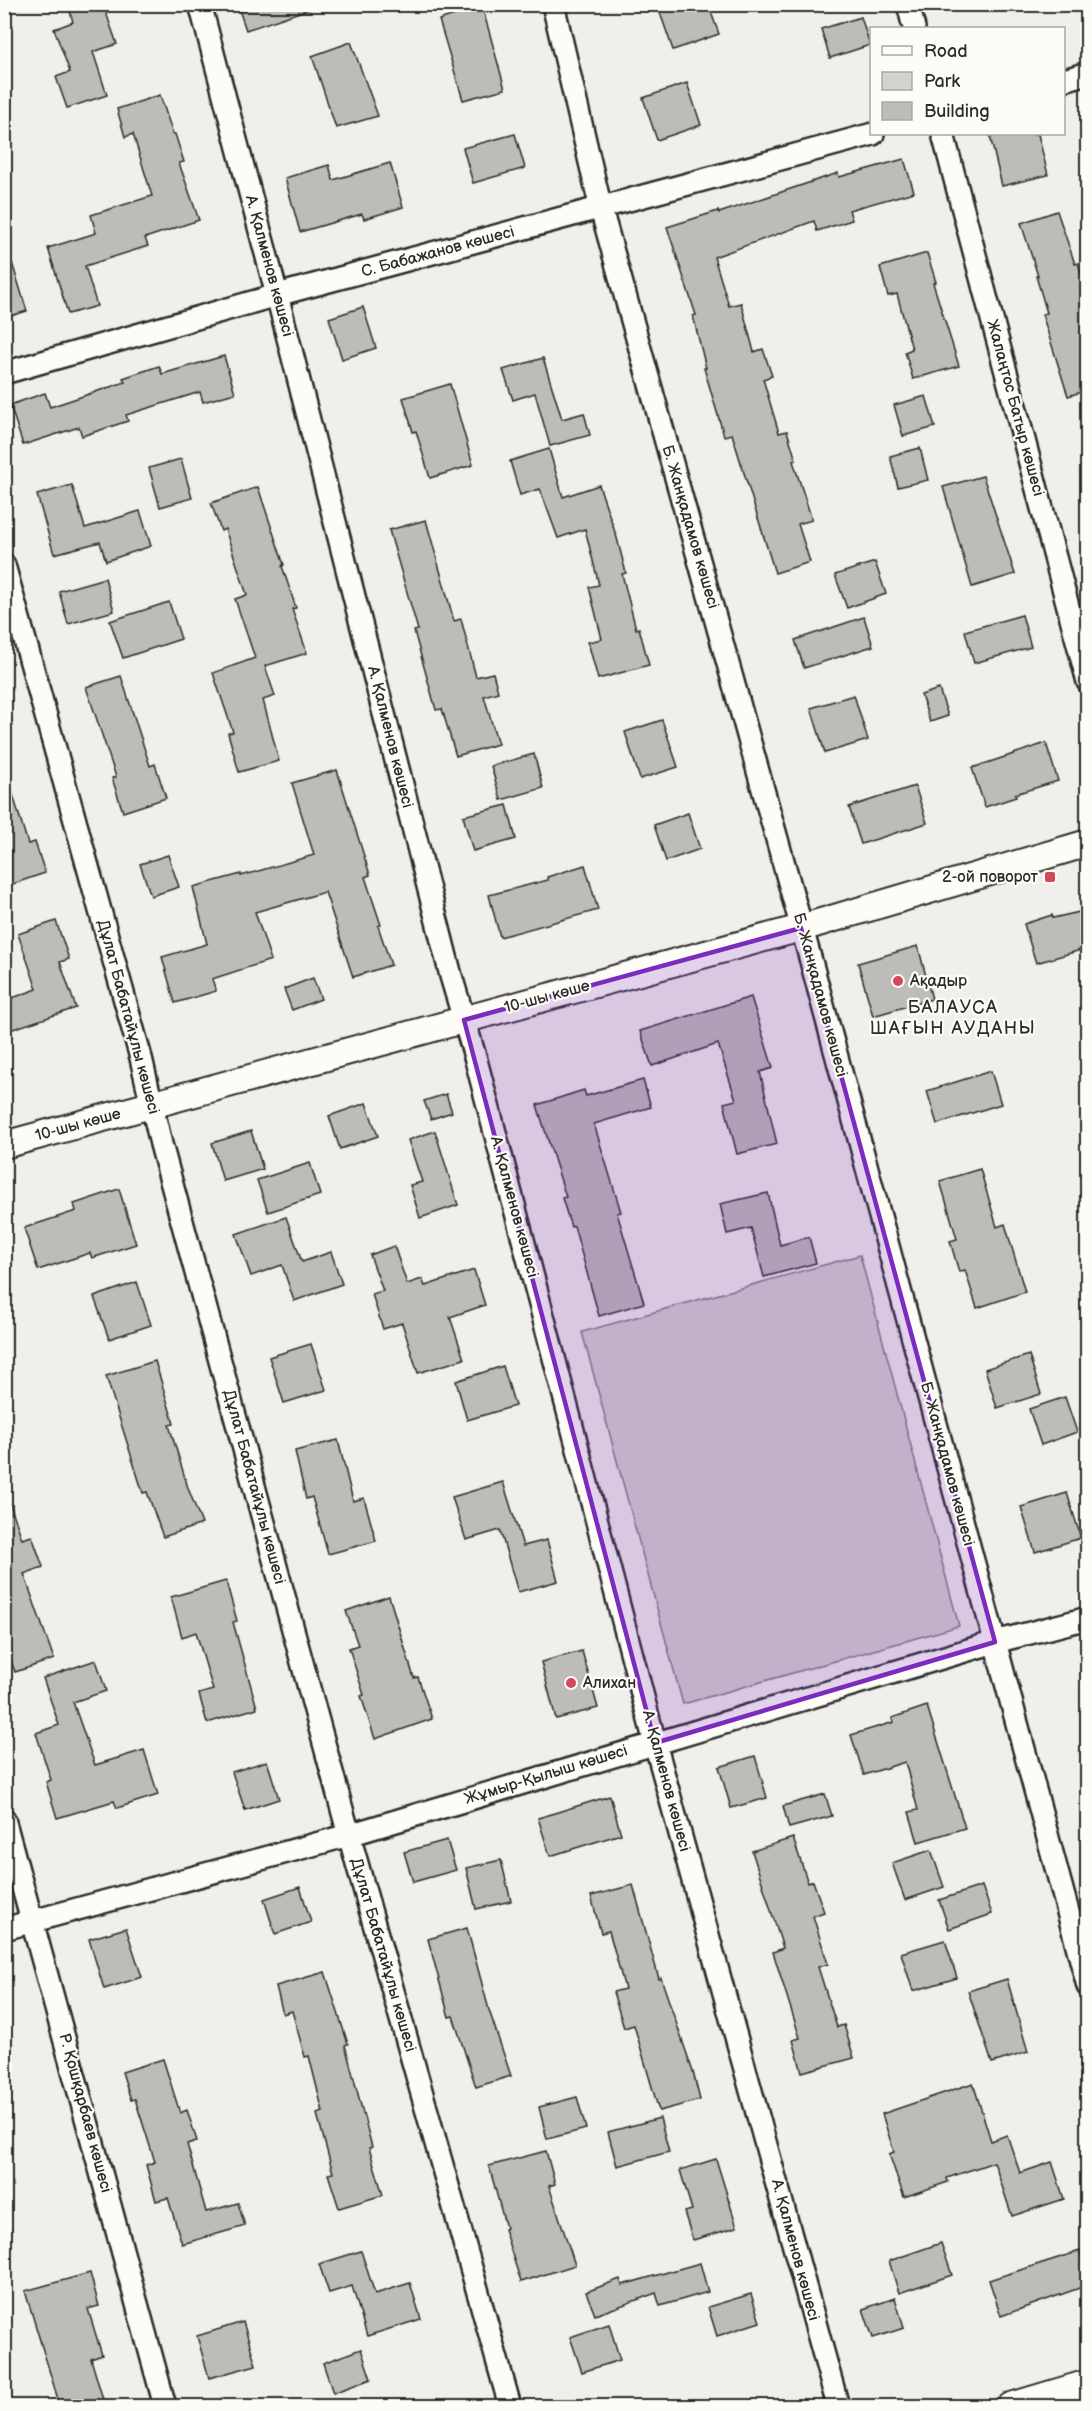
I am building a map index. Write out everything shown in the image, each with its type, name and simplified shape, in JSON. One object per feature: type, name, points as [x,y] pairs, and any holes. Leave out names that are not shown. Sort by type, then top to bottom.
[{"type":"street","name":"А. Қалменов көшесі","points":[[200,4],[278,295],[464,1020],[655,1743],[838,2406]]},
{"type":"street","name":"Б. Жанқадамов көшесі","points":[[554,4],[601,209],[801,928],[1088,1986]]},
{"type":"street","points":[[908,4],[914,27]]},
{"type":"street","points":[[1065,80],[1088,73]]},
{"type":"street","name":"С. Бабажанов көшесі","points":[[4,373],[278,295],[870,135]]},
{"type":"street","name":"Жалаңтос Батыр көшесі","points":[[943,135],[1088,681]]},
{"type":"street","name":"Дұлат Бабатайұлы көшесі","points":[[4,565],[349,1835],[510,2406]]},
{"type":"street","name":"10-шы көше","points":[[4,1145],[801,928],[1088,843]]},
{"type":"street","name":"Жұмыр-Қылыш көшесі","points":[[4,1929],[349,1835],[995,1642],[1088,1618]]},
{"type":"street","name":"Р. Қошқарбаев көшесі","points":[[4,1820],[165,2406]]},
{"type":"street","points":[[1011,2406],[1088,2384]]},
{"type":"highlighted area","points":[[801,928],[995,1642],[655,1743],[464,1020]]},
{"type":"green space","points":[[860,1255],[959,1626],[683,1704],[582,1332]]},
{"type":"building","points":[[68,4],[103,4],[117,44],[93,52],[107,95],[67,108],[56,77],[70,72],[54,29],[73,22]]},
{"type":"building","points":[[237,4],[311,4],[312,8],[246,30]]},
{"type":"building","points":[[657,4],[708,4],[719,34],[673,50]]},
{"type":"building","points":[[482,6],[505,89],[463,100],[439,20]]},
{"type":"building","points":[[861,17],[870,45],[830,58],[821,29]]},
{"type":"building","points":[[351,42],[378,116],[336,128],[312,56]]},
{"type":"building","points":[[687,83],[701,125],[657,140],[643,98]]},
{"type":"building","points":[[160,95],[184,162],[179,163],[199,220],[145,238],[148,246],[85,266],[97,306],[68,314],[48,248],[96,233],[91,215],[152,196],[133,134],[125,137],[117,109]]},
{"type":"building","points":[[515,134],[525,168],[473,183],[463,148]]},
{"type":"building","points":[[1038,135],[1048,175],[1002,186],[990,136]]},
{"type":"building","points":[[904,159],[914,192],[849,210],[852,220],[817,231],[814,221],[714,257],[729,306],[741,303],[754,352],[763,349],[772,376],[763,379],[779,433],[787,431],[796,460],[793,461],[812,520],[798,524],[810,562],[775,573],[732,434],[724,436],[704,368],[706,368],[693,316],[696,315],[667,227],[718,211],[719,213],[838,173],[839,177]]},
{"type":"building","points":[[390,163],[403,207],[364,219],[362,214],[300,232],[285,178],[329,165],[333,180]]},
{"type":"building","points":[[1057,211],[1075,264],[1078,263],[1088,292],[1082,294],[1088,315],[1088,390],[1068,396],[1042,314],[1047,313],[1021,223]]},
{"type":"building","points":[[9,253],[27,311],[4,318],[4,254]]},
{"type":"building","points":[[927,253],[936,282],[933,283],[959,366],[913,379],[905,352],[912,349],[897,294],[888,296],[880,267]]},
{"type":"building","points":[[363,307],[376,348],[342,359],[329,318]]},
{"type":"building","points":[[224,356],[235,393],[203,402],[200,392],[126,415],[128,421],[82,436],[79,427],[23,445],[10,405],[45,393],[50,407],[125,382],[123,378],[159,366],[162,374]]},
{"type":"building","points":[[543,358],[562,419],[584,413],[590,435],[550,446],[535,393],[513,400],[503,370]]},
{"type":"building","points":[[450,384],[473,465],[430,478],[403,398]]},
{"type":"building","points":[[926,396],[935,427],[903,436],[894,405]]},
{"type":"building","points":[[920,448],[928,480],[898,487],[890,456]]},
{"type":"building","points":[[549,449],[563,497],[599,485],[617,538],[626,573],[622,574],[636,629],[639,628],[649,665],[598,679],[588,642],[602,639],[589,587],[599,585],[585,529],[558,538],[540,489],[520,495],[510,461]]},
{"type":"building","points":[[181,459],[192,498],[160,507],[149,468]]},
{"type":"building","points":[[983,476],[1015,574],[972,587],[943,487]]},
{"type":"building","points":[[72,485],[85,528],[140,511],[151,546],[106,561],[100,542],[54,554],[37,495]]},
{"type":"building","points":[[258,487],[284,565],[282,566],[296,608],[292,609],[307,653],[265,666],[275,696],[263,700],[279,761],[239,772],[228,733],[233,732],[213,673],[255,658],[235,599],[247,595],[225,529],[221,531],[211,503]]},
{"type":"building","points":[[426,520],[454,621],[461,619],[476,677],[493,673],[498,692],[484,696],[498,744],[456,756],[442,709],[436,710],[414,631],[418,630],[389,530]]},
{"type":"building","points":[[875,562],[886,594],[847,608],[835,575]]},
{"type":"building","points":[[105,578],[114,611],[68,624],[59,591]]},
{"type":"building","points":[[169,602],[181,639],[123,658],[110,621]]},
{"type":"building","points":[[1022,615],[1031,647],[974,663],[965,631]]},
{"type":"building","points":[[864,617],[873,646],[804,668],[795,640]]},
{"type":"building","points":[[121,676],[150,766],[155,764],[166,798],[123,812],[112,778],[116,777],[86,687]]},
{"type":"building","points":[[939,689],[948,716],[930,722],[921,695]]},
{"type":"building","points":[[854,695],[868,740],[825,753],[811,708]]},
{"type":"building","points":[[662,720],[678,767],[640,779],[625,732]]},
{"type":"building","points":[[1046,743],[1058,781],[1015,794],[1016,797],[985,807],[972,768]]},
{"type":"building","points":[[534,754],[543,788],[501,800],[491,766]]},
{"type":"building","points":[[337,770],[370,875],[365,877],[391,965],[353,977],[325,892],[255,912],[271,960],[212,979],[216,991],[175,1003],[162,957],[207,944],[193,887],[314,855],[292,783]]},
{"type":"building","points":[[9,782],[28,844],[35,842],[45,873],[4,887],[4,783]]},
{"type":"building","points":[[915,786],[927,823],[861,844],[849,807]]},
{"type":"building","points":[[507,805],[516,839],[473,851],[463,816]]},
{"type":"building","points":[[688,813],[700,849],[666,861],[654,825]]},
{"type":"building","points":[[168,855],[179,887],[151,896],[140,864]]},
{"type":"building","points":[[585,865],[598,910],[500,937],[489,895],[548,880],[547,877]]},
{"type":"building","points":[[1088,910],[1088,948],[1036,963],[1024,924],[1052,915],[1053,918]]},
{"type":"building","points":[[56,921],[69,959],[60,962],[76,1008],[4,1032],[4,1001],[37,989],[18,934]]},
{"type":"building","points":[[918,946],[932,999],[873,1016],[858,963]]},
{"type":"building","points":[[313,978],[321,999],[292,1010],[284,989]]},
{"type":"building","points":[[751,997],[773,1068],[760,1072],[777,1144],[737,1154],[724,1103],[736,1100],[718,1044],[652,1066],[640,1031]]},
{"type":"building","points":[[991,1071],[1001,1104],[937,1124],[927,1091]]},
{"type":"building","points":[[643,1080],[651,1107],[594,1124],[621,1212],[617,1213],[644,1303],[599,1316],[574,1226],[571,1227],[562,1198],[566,1197],[537,1105],[584,1090],[586,1096]]},
{"type":"building","points":[[446,1094],[452,1112],[431,1119],[424,1101]]},
{"type":"building","points":[[366,1103],[378,1136],[340,1149],[329,1116]]},
{"type":"building","points":[[251,1131],[263,1169],[223,1181],[212,1143]]},
{"type":"building","points":[[435,1131],[458,1205],[420,1218],[410,1185],[422,1182],[408,1140]]},
{"type":"building","points":[[310,1163],[320,1195],[268,1212],[257,1180]]},
{"type":"building","points":[[980,1169],[997,1227],[1005,1224],[1025,1292],[977,1308],[965,1270],[959,1272],[950,1241],[957,1239],[940,1181]]},
{"type":"building","points":[[119,1189],[136,1244],[92,1258],[90,1253],[38,1270],[24,1228],[76,1211],[74,1204]]},
{"type":"building","points":[[768,1193],[780,1245],[809,1237],[816,1263],[764,1277],[751,1228],[727,1234],[720,1204]]},
{"type":"building","points":[[286,1217],[302,1262],[331,1252],[342,1284],[294,1301],[282,1265],[251,1276],[236,1234]]},
{"type":"building","points":[[394,1246],[407,1284],[422,1279],[425,1286],[474,1270],[485,1305],[450,1317],[464,1359],[418,1373],[402,1323],[383,1329],[372,1294],[383,1291],[370,1255]]},
{"type":"building","points":[[137,1282],[151,1325],[109,1339],[94,1297]]},
{"type":"building","points":[[311,1344],[326,1390],[284,1403],[269,1357]]},
{"type":"building","points":[[1029,1355],[1041,1394],[997,1408],[985,1369]]},
{"type":"building","points":[[155,1361],[174,1424],[169,1425],[188,1488],[202,1524],[163,1537],[147,1492],[143,1493],[106,1376]]},
{"type":"building","points":[[503,1366],[515,1406],[467,1420],[456,1381]]},
{"type":"building","points":[[1065,1397],[1077,1432],[1041,1445],[1029,1409]]},
{"type":"building","points":[[338,1440],[353,1501],[364,1498],[376,1541],[328,1554],[312,1497],[306,1499],[295,1451]]},
{"type":"building","points":[[503,1482],[523,1546],[547,1540],[558,1581],[518,1592],[500,1530],[466,1540],[452,1497]]},
{"type":"building","points":[[1067,1493],[1081,1538],[1035,1552],[1021,1507]]},
{"type":"building","points":[[8,1498],[22,1539],[32,1536],[43,1567],[24,1574],[54,1659],[15,1672],[4,1641],[4,1499]]},
{"type":"building","points":[[226,1581],[237,1621],[233,1622],[257,1708],[207,1723],[199,1694],[213,1690],[196,1632],[182,1637],[171,1597]]},
{"type":"building","points":[[389,1596],[414,1678],[418,1677],[432,1719],[375,1739],[349,1648],[358,1645],[346,1611]]},
{"type":"building","points":[[582,1651],[598,1708],[556,1719],[541,1662]]},
{"type":"building","points":[[96,1660],[106,1691],[73,1702],[95,1765],[144,1750],[158,1795],[117,1808],[114,1801],[57,1818],[46,1782],[51,1780],[36,1733],[59,1725],[43,1678]]},
{"type":"building","points":[[927,1706],[965,1828],[918,1842],[909,1812],[918,1810],[905,1762],[864,1775],[851,1735],[894,1722],[892,1718]]},
{"type":"building","points":[[755,1756],[767,1798],[731,1808],[719,1767]]},
{"type":"building","points":[[267,1761],[279,1799],[245,1810],[232,1772]]},
{"type":"building","points":[[825,1794],[832,1816],[789,1828],[783,1806]]},
{"type":"building","points":[[610,1796],[621,1834],[550,1856],[538,1818]]},
{"type":"building","points":[[793,1838],[808,1883],[813,1881],[824,1912],[813,1916],[828,1964],[818,1967],[837,2027],[844,2025],[854,2058],[802,2072],[793,2040],[800,2038],[773,1952],[783,1948],[752,1851]]},
{"type":"building","points":[[447,1840],[456,1870],[413,1882],[404,1852]]},
{"type":"building","points":[[931,1850],[944,1887],[905,1900],[892,1863]]},
{"type":"building","points":[[501,1860],[511,1901],[476,1909],[466,1868]]},
{"type":"building","points":[[633,1885],[659,1979],[661,1978],[693,2072],[700,2100],[659,2111],[634,2025],[624,2028],[613,1992],[625,1989],[609,1931],[601,1933],[591,1896]]},
{"type":"building","points":[[982,1886],[992,1914],[949,1929],[939,1900]]},
{"type":"building","points":[[300,1887],[311,1922],[275,1934],[264,1899]]},
{"type":"building","points":[[126,1928],[142,1977],[104,1989],[89,1939]]},
{"type":"building","points":[[467,1928],[489,2010],[511,2076],[476,2087],[453,2016],[449,2017],[428,1939]]},
{"type":"building","points":[[945,1940],[957,1978],[913,1991],[901,1953]]},
{"type":"building","points":[[325,1972],[348,2044],[345,2045],[372,2147],[369,2148],[383,2195],[339,2208],[328,2174],[333,2173],[317,2114],[323,2112],[309,2056],[305,2057],[292,2011],[283,2014],[276,1986]]},
{"type":"building","points":[[1007,1979],[1028,2052],[992,2063],[968,1991]]},
{"type":"building","points":[[163,2059],[180,2113],[187,2110],[197,2141],[187,2144],[206,2212],[238,2203],[245,2226],[182,2244],[168,2198],[156,2201],[146,2165],[155,2162],[135,2099],[131,2100],[122,2072]]},
{"type":"building","points":[[973,2083],[991,2141],[1007,2135],[1020,2173],[1052,2162],[1064,2199],[1012,2216],[994,2162],[947,2178],[948,2182],[904,2197],[889,2154],[894,2152],[882,2114]]},
{"type":"building","points":[[577,2097],[586,2129],[547,2139],[539,2107]]},
{"type":"building","points":[[660,2118],[669,2152],[617,2166],[608,2132]]},
{"type":"building","points":[[546,2151],[555,2184],[549,2186],[575,2265],[521,2282],[504,2229],[506,2228],[489,2166]]},
{"type":"building","points":[[716,2159],[737,2227],[693,2240],[684,2212],[692,2210],[680,2170]]},
{"type":"building","points":[[941,2243],[952,2275],[899,2293],[889,2261]]},
{"type":"building","points":[[361,2251],[375,2294],[410,2283],[421,2319],[367,2336],[352,2286],[329,2293],[319,2264]]},
{"type":"building","points":[[1080,2251],[1088,2272],[1088,2285],[1001,2316],[989,2280]]},
{"type":"building","points":[[700,2263],[708,2292],[660,2306],[656,2293],[595,2315],[586,2292],[620,2279],[622,2285]]},
{"type":"building","points":[[90,2273],[99,2306],[88,2309],[102,2355],[91,2359],[105,2406],[60,2406],[25,2291]]},
{"type":"building","points":[[751,2294],[760,2322],[717,2336],[708,2307]]},
{"type":"building","points":[[895,2298],[904,2328],[873,2338],[863,2309]]},
{"type":"building","points":[[243,2322],[256,2365],[209,2378],[197,2336]]},
{"type":"building","points":[[609,2324],[620,2360],[582,2372],[570,2337]]},
{"type":"building","points":[[361,2349],[371,2379],[333,2393],[323,2363]]},
{"type":"place","name":"2-ой поворот","points":[[1050,877]]},
{"type":"place","name":"Ақадыр","points":[[898,981]]},
{"type":"place","name":"Алихан","points":[[571,1683]]},
{"type":"district","name":"БАЛАУСА ШАҒЫН АУДАНЫ","points":[[953,1017]]}]
